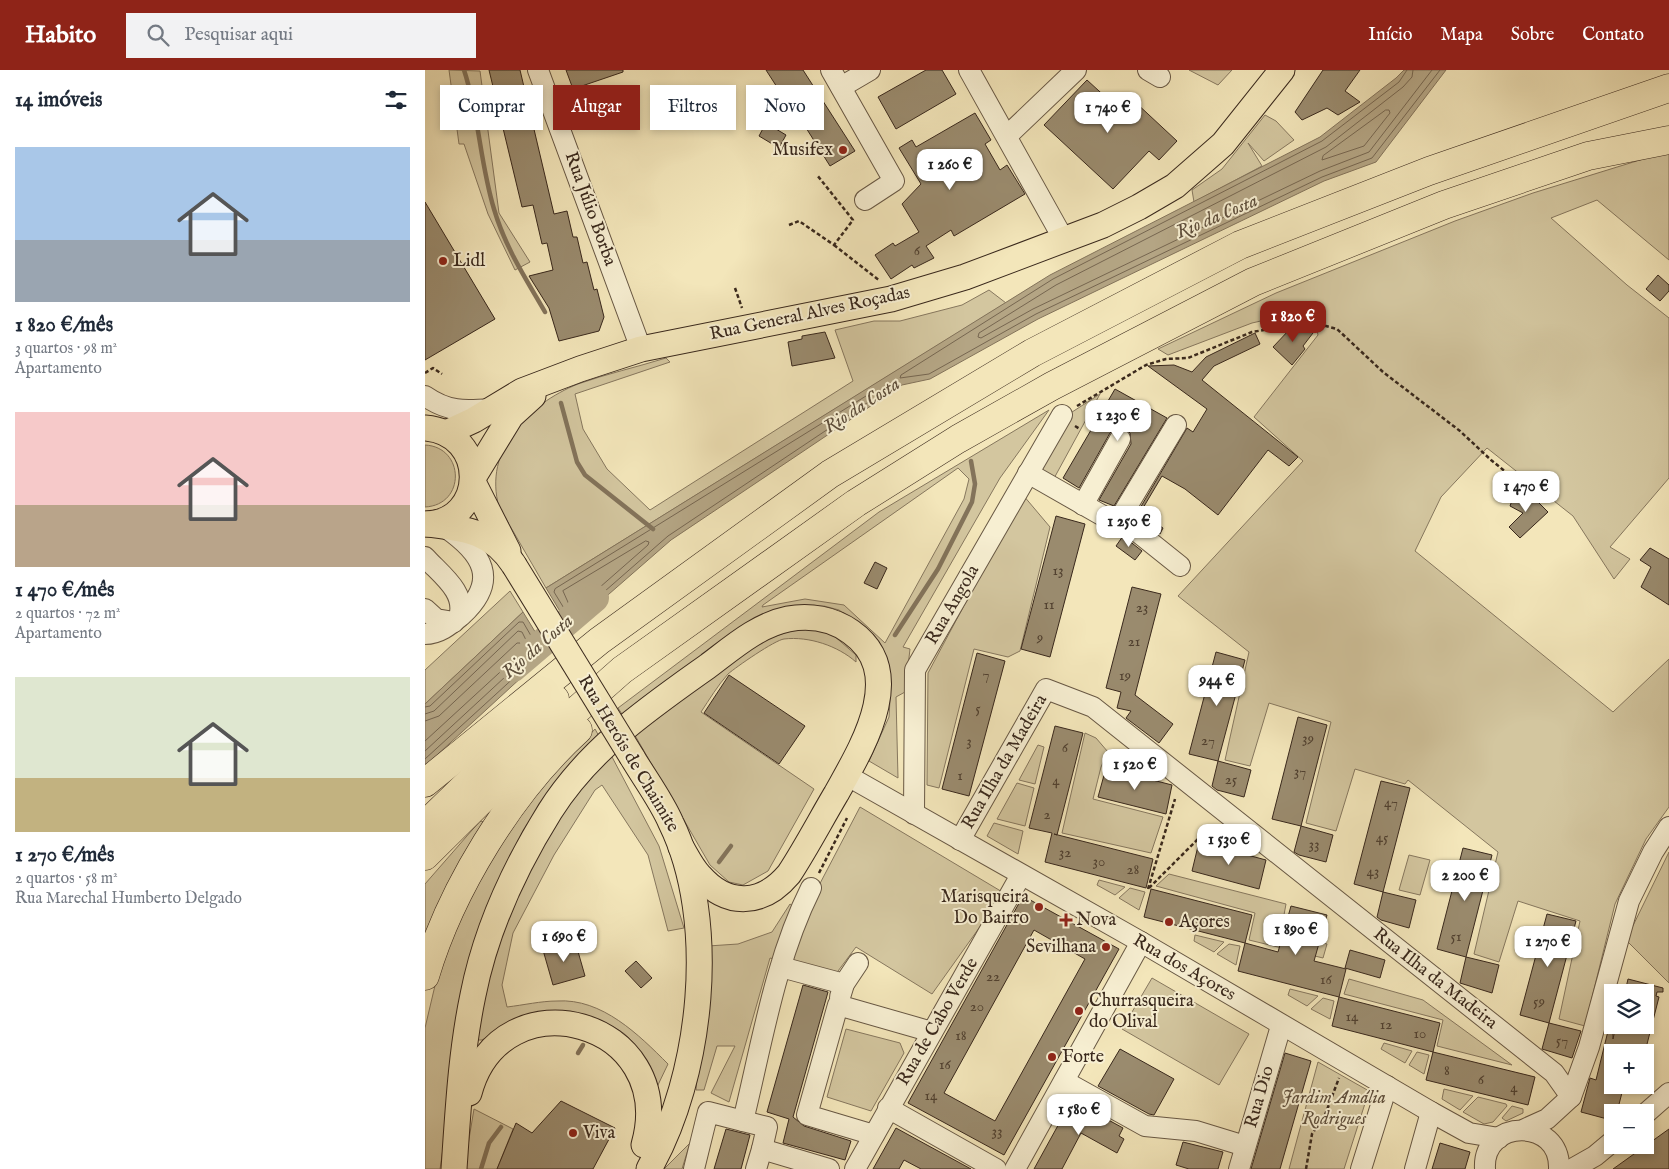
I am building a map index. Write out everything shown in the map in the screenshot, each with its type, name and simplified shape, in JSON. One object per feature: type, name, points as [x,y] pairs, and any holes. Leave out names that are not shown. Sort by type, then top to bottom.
[{"type":"highway","points":[[425,783],[606,635],[830,474],[1032,352],[1240,245],[1429,171],[1669,88]]},
{"type":"highway","points":[[425,856],[535,746],[591,696],[667,637],[855,502],[958,439],[1052,386],[1253,282],[1444,205],[1588,156],[1669,124]]},
{"type":"highway","points":[[1588,156],[1669,140]]},
{"type":"highway","points":[[425,825],[475,774],[567,687],[748,534]]},
{"type":"highway","points":[[425,976],[451,911],[478,858],[512,805],[552,757],[575,733],[653,663],[794,546]]},
{"type":"highway","points":[[425,802],[549,682]]},
{"type":"main road","name":"Rua General Alves Roçadas","points":[[436,431],[475,420],[522,391],[641,349],[891,299],[958,280],[1064,240],[1139,208],[1175,186],[1223,144],[1282,70]]},
{"type":"main road","name":"Rua General Alves Roçadas","points":[[432,524],[446,519],[460,509],[468,497],[473,480],[511,416],[553,380]]},
{"type":"main road","points":[[436,431],[465,450],[470,461],[473,480]]},
{"type":"main road","name":"Rua Heróis de Chaimite","points":[[473,480],[514,565]]},
{"type":"main road","name":"Rua Heróis de Chaimite","points":[[432,524],[469,531],[495,542],[504,549],[671,822],[681,847],[693,894],[699,960],[691,1050],[682,1092],[675,1105]]},
{"type":"main road","points":[[454,1169],[460,1088],[471,1004],[492,928],[504,896],[535,837],[567,787],[595,754],[650,708],[754,634],[786,619],[817,618],[834,622],[857,636],[870,652],[875,667],[878,690],[873,718],[847,775],[789,874],[779,885],[759,897],[733,898],[715,890],[699,876],[681,847]]},
{"type":"main road","points":[[454,1169],[469,1091],[483,1058],[509,1034],[539,1025],[571,1024],[587,1028],[604,1036],[631,1058],[646,1086],[650,1126],[644,1145],[632,1169]]},
{"type":"main road","points":[[644,1145],[675,1105]]},
{"type":"main road","points":[[649,1169],[659,1151],[675,1105]]},
{"type":"street","name":"Rua Júlio Borba","points":[[538,70],[609,240],[641,349]]},
{"type":"street","points":[[831,70],[894,181],[865,200]]},
{"type":"street","points":[[841,87],[870,70]]},
{"type":"street","points":[[969,70],[1064,240]]},
{"type":"street","points":[[1007,136],[1076,70]]},
{"type":"street","points":[[425,396],[437,404],[461,411],[493,409]]},
{"type":"street","points":[[425,409],[436,431]]},
{"type":"street","name":"Rua Angola","points":[[914,814],[915,670],[1062,415]]},
{"type":"street","points":[[1120,518],[1176,425]]},
{"type":"street","points":[[1083,505],[1120,438]]},
{"type":"street","points":[[1029,473],[1105,517],[1120,518],[1180,566]]},
{"type":"street","points":[[425,634],[440,631],[457,619],[475,602],[479,594],[483,572],[473,549],[432,524]]},
{"type":"street","points":[[425,557],[460,597],[461,610],[457,619]]},
{"type":"street","points":[[425,609],[437,619],[457,619]]},
{"type":"street","name":"Rua Ilha da Madeira","points":[[960,840],[1046,689],[1093,706],[1554,1073],[1569,1099]]},
{"type":"street","name":"Rua dos Açores","points":[[847,775],[1141,942],[1281,1026],[1431,1112],[1469,1133],[1499,1138]]},
{"type":"street","points":[[1557,1158],[1559,1127],[1589,1047],[1629,901],[1653,852],[1669,827]]},
{"type":"street","name":"Rua de Cabo Verde","points":[[855,1169],[1021,875]]},
{"type":"street","points":[[743,1121],[781,967],[801,908],[811,888]]},
{"type":"street","points":[[1015,1169],[1141,942]]},
{"type":"street","points":[[858,963],[844,984],[807,1116],[874,1135]]},
{"type":"street","points":[[781,967],[844,984]]},
{"type":"street","points":[[838,1005],[932,1032]]},
{"type":"street","name":"Rua Dio","points":[[1239,1169],[1281,1026]]},
{"type":"street","points":[[1064,1081],[1145,1126],[1196,1132],[1245,1146]]},
{"type":"street","points":[[1361,1169],[1387,1086]]},
{"type":"street","points":[[1654,1106],[1669,1093]]},
{"type":"street","points":[[1486,1162],[1499,1138],[1509,1132],[1525,1129],[1547,1119],[1569,1099]]},
{"type":"street","points":[[888,1108],[996,1169]]},
{"type":"street","points":[[694,1169],[708,1112],[767,1127],[756,1169]]},
{"type":"street","points":[[1415,1169],[1431,1112]]},
{"type":"street","points":[[1525,1129],[1541,1135],[1557,1158]]},
{"type":"street","name":"Rua dos Açores","points":[[1469,1133],[1486,1162]]},
{"type":"street","points":[[1571,1169],[1595,1156],[1604,1148]]},
{"type":"street","points":[[762,1149],[829,1169]]},
{"type":"street","points":[[1557,1158],[1595,1156]]},
{"type":"path","points":[[817,176],[853,220],[834,245]]},
{"type":"path","points":[[789,225],[799,221],[834,245],[879,279],[891,299]]},
{"type":"path","points":[[1062,415],[1146,365],[1166,359],[1188,358],[1252,332],[1311,322],[1337,329],[1383,372],[1461,431],[1491,460],[1543,502]]},
{"type":"path","points":[[425,373],[433,368],[442,374]]},
{"type":"path","points":[[1175,800],[1148,889],[1202,835]]},
{"type":"path","points":[[811,888],[851,811]]},
{"type":"path","points":[[1306,1169],[1312,1134],[1325,1115],[1345,1062]]},
{"type":"green space","points":[[449,70],[480,71],[482,85],[451,85]]},
{"type":"green space","points":[[1189,70],[1232,70],[1218,85]]},
{"type":"green space","points":[[1265,115],[1276,121],[1294,140],[1264,161],[1248,143],[1262,166],[1194,202],[1192,190],[1222,169]]},
{"type":"green space","points":[[457,130],[488,130],[499,213],[530,262],[515,270],[488,214],[464,144],[459,144]]},
{"type":"green space","points":[[1669,151],[1669,260],[1597,200],[1551,218],[1627,285],[1669,318],[1669,478],[1610,547],[1630,559],[1614,579],[1573,516],[1487,448],[1441,497],[1415,551],[1613,712],[1669,659],[1669,807],[1646,839],[1615,904],[1585,1026],[1559,1019],[1580,921],[1518,901],[1499,962],[1474,954],[1498,852],[1408,780],[1405,784],[1355,769],[1336,831],[1306,823],[1331,722],[1269,703],[1250,766],[1225,760],[1249,652],[1178,596],[1303,461],[1254,417],[1318,335],[1314,317],[1287,315],[1252,323],[1168,355],[1158,349],[1276,293],[1455,221],[1533,193]]},
{"type":"green space","points":[[989,290],[1006,303],[546,588],[499,507],[496,486],[498,467],[504,448],[514,432],[542,404],[578,384],[666,358],[670,362],[575,394],[583,429],[607,469],[650,510],[853,381],[835,330],[874,321],[900,321],[962,305]]},
{"type":"green space","points":[[1100,394],[1052,482],[1037,473],[1069,414]]},
{"type":"green space","points":[[1049,410],[1000,478],[903,647],[910,649],[905,692],[896,697],[898,778],[869,761],[889,717],[891,683],[887,661],[861,626],[839,610],[824,606],[799,606],[624,717],[618,708],[879,512]],"holes":[[[958,468],[969,479],[964,499],[885,643],[844,605],[805,599],[762,607]]]},
{"type":"green space","points":[[425,445],[438,448],[448,455],[453,465],[455,476],[454,487],[448,497],[438,504],[425,507]]},
{"type":"green space","points":[[1023,495],[1050,527],[1020,651],[1008,657],[974,649],[939,788],[927,785],[928,673]]},
{"type":"green space","points":[[510,591],[523,612],[425,704],[425,670]]},
{"type":"green space","points":[[804,626],[833,635],[856,655],[856,662],[841,651],[823,643],[794,638],[784,639],[764,649],[728,674],[701,712],[814,789],[768,871],[743,885],[729,882],[710,865],[633,732],[751,645]]},
{"type":"green space","points":[[595,729],[600,738],[507,872],[454,1075],[440,1169],[425,1169],[425,1028],[437,977],[461,912],[482,874],[533,796]]},
{"type":"green space","points":[[1085,733],[1096,738],[1108,752],[1101,767],[1093,799],[1163,817],[1151,853],[1062,833]]},
{"type":"green space","points":[[1038,745],[1044,747],[1035,784],[1019,780]]},
{"type":"green space","points":[[611,755],[659,846],[684,928],[668,931],[648,855],[602,785],[595,790],[554,855],[513,933],[502,985],[507,1007],[557,1001],[573,1002],[589,1005],[619,1020],[668,1064],[657,1087],[641,1054],[628,1037],[606,1024],[577,1015],[547,1012],[533,1013],[517,1018],[482,1040],[476,1040],[477,1024],[506,916],[562,811]]},
{"type":"green space","points":[[1017,783],[1034,788],[1025,826],[997,819]]},
{"type":"green space","points":[[860,807],[1004,893],[932,994],[856,947],[835,975],[770,958],[729,1102],[711,1093],[735,1046],[717,1046],[704,1090],[696,1090],[708,946],[738,944],[772,932],[790,904],[804,914]]},
{"type":"green space","points":[[480,821],[485,822],[425,938],[425,884]]},
{"type":"green space","points":[[994,823],[1023,831],[1018,854],[987,836]]},
{"type":"green space","points":[[1669,852],[1669,983],[1626,940]]},
{"type":"green space","points":[[1409,855],[1430,860],[1420,895],[1399,890]]},
{"type":"green space","points":[[1169,874],[1286,904],[1281,931],[1327,944],[1323,958],[1249,940],[1255,913],[1156,886]]},
{"type":"green space","points":[[1099,880],[1125,887],[1115,895],[1097,885]]},
{"type":"green space","points":[[1130,888],[1145,892],[1139,910],[1119,898]]},
{"type":"green space","points":[[1195,935],[1224,942],[1214,952],[1194,941]]},
{"type":"green space","points":[[1229,944],[1240,946],[1236,965],[1217,954]]},
{"type":"green space","points":[[1152,978],[1249,1034],[1219,1085],[1122,1029]]},
{"type":"green space","points":[[1349,979],[1423,1000],[1512,1065],[1437,1046],[1443,1020],[1344,994]]},
{"type":"green space","points":[[1290,989],[1318,996],[1307,1006],[1288,995]]},
{"type":"green space","points":[[1323,998],[1334,1001],[1330,1019],[1311,1009]]},
{"type":"green space","points":[[846,1029],[900,1043],[904,1053],[871,1111],[827,1097]]},
{"type":"green space","points":[[1384,1043],[1412,1051],[1405,1063],[1381,1049]]},
{"type":"green space","points":[[1417,1052],[1429,1055],[1424,1074],[1409,1065]]},
{"type":"green space","name":"Jardim Amália Rodrigues","points":[[1318,1062],[1369,1091],[1344,1169],[1289,1169]]},
{"type":"green space","points":[[1444,1089],[1473,1096],[1460,1110],[1442,1099]]},
{"type":"green space","points":[[1478,1097],[1506,1104],[1507,1106],[1493,1122],[1484,1124],[1463,1112]]},
{"type":"green space","points":[[1512,1106],[1523,1109],[1523,1113],[1506,1121],[1502,1118]]},
{"type":"green space","points":[[474,1109],[513,1129],[497,1169],[464,1169]]},
{"type":"green space","points":[[690,1143],[682,1169],[664,1169]]},
{"type":"water","points":[[1404,70],[1446,70],[1376,162],[1324,181],[1038,319],[930,379],[902,385],[671,540],[570,628],[546,588],[1050,275],[1320,137]]},
{"type":"water","points":[[523,612],[548,653],[425,766],[425,704]]},
{"type":"building","points":[[489,70],[520,70],[524,85],[493,85]]},
{"type":"building","points":[[566,70],[623,70],[623,72],[585,85],[572,85]]},
{"type":"building","points":[[766,70],[803,70],[813,85],[776,85]]},
{"type":"building","points":[[926,70],[942,70],[956,94],[896,129],[878,97]]},
{"type":"building","points":[[1323,70],[1360,70],[1345,91],[1360,102],[1338,115],[1327,108],[1302,120],[1295,112]]},
{"type":"building","points":[[1087,80],[1123,113],[1134,101],[1177,141],[1159,160],[1149,151],[1113,189],[1044,125]]},
{"type":"building","points":[[824,103],[855,151],[830,166],[807,130],[824,130]]},
{"type":"building","points":[[975,113],[991,140],[985,144],[1000,170],[1007,165],[1025,194],[954,236],[951,230],[926,246],[934,258],[914,268],[912,265],[891,279],[875,255],[893,243],[895,246],[919,232],[902,204],[921,184],[899,148],[912,140],[916,147]]},
{"type":"building","points":[[503,130],[534,130],[554,214],[567,211],[573,237],[577,237],[583,263],[587,262],[594,290],[597,289],[604,317],[599,331],[559,341],[549,308],[529,276],[553,270],[547,243],[542,244],[533,205],[522,207]]},
{"type":"building","points":[[762,130],[778,130],[786,135],[779,148],[759,136]]},
{"type":"building","name":"Lidl","points":[[425,202],[495,319],[425,360]]},
{"type":"building","points":[[1658,275],[1669,285],[1669,291],[1660,301],[1646,289]]},
{"type":"building","points":[[1305,326],[1313,333],[1303,346],[1305,349],[1292,365],[1273,347],[1290,329]]},
{"type":"building","points":[[825,332],[835,358],[792,366],[788,342],[802,339],[802,336]]},
{"type":"building","points":[[1255,333],[1260,344],[1214,366],[1202,380],[1298,457],[1289,466],[1268,450],[1218,515],[1185,489],[1162,476],[1143,508],[1146,510],[1141,514],[1163,528],[1160,534],[1136,515],[1187,428],[1193,432],[1207,409],[1148,366],[1174,365],[1192,372],[1206,357]]},
{"type":"building","points":[[1115,389],[1167,418],[1114,506],[1099,500],[1131,444],[1130,433],[1125,428],[1114,429],[1110,433],[1079,488],[1063,478]]},
{"type":"building","points":[[1517,487],[1535,502],[1537,501],[1548,512],[1520,538],[1509,527],[1523,513],[1510,506]]},
{"type":"building","points":[[1056,516],[1085,524],[1050,657],[1021,649]]},
{"type":"building","points":[[1123,536],[1142,551],[1135,560],[1116,546]]},
{"type":"building","points":[[1650,548],[1669,559],[1669,605],[1641,587],[1651,567],[1640,560]]},
{"type":"building","points":[[875,562],[887,568],[877,589],[864,583]]},
{"type":"building","points":[[1132,587],[1161,594],[1135,695],[1173,724],[1159,743],[1126,718],[1131,711],[1117,708],[1121,692],[1106,688]]},
{"type":"building","points":[[1216,652],[1245,660],[1218,761],[1189,754]]},
{"type":"building","points":[[977,653],[1005,661],[969,796],[942,789]]},
{"type":"building","points":[[729,675],[805,726],[779,764],[704,713]]},
{"type":"building","points":[[1298,717],[1327,725],[1301,826],[1272,819]]},
{"type":"building","points":[[1055,726],[1083,733],[1057,835],[1153,859],[1146,888],[1045,862],[1052,833],[1029,828]]},
{"type":"building","points":[[1218,761],[1251,770],[1244,797],[1217,790],[1212,786]]},
{"type":"building","points":[[1106,768],[1172,785],[1166,814],[1098,797]]},
{"type":"building","points":[[1381,781],[1410,788],[1383,892],[1354,884]]},
{"type":"building","points":[[1301,826],[1333,835],[1326,862],[1294,852]]},
{"type":"building","points":[[1199,842],[1266,860],[1259,889],[1192,871]]},
{"type":"building","points":[[1463,848],[1492,855],[1466,957],[1437,949]]},
{"type":"building","points":[[1151,889],[1252,915],[1245,943],[1144,917]]},
{"type":"building","points":[[1383,892],[1416,900],[1409,928],[1381,920],[1377,917]]},
{"type":"building","points":[[1023,896],[1119,949],[1004,1155],[908,1103]],"holes":[[[1034,930],[1085,959],[995,1121],[944,1093]]]},
{"type":"building","points":[[1291,906],[1327,915],[1314,961],[1346,969],[1339,997],[1238,971],[1245,943],[1278,952]]},
{"type":"building","points":[[1547,914],[1576,921],[1549,1023],[1520,1015]]},
{"type":"building","points":[[575,941],[585,976],[553,985],[543,950]]},
{"type":"building","points":[[1350,950],[1385,960],[1380,978],[1345,968]]},
{"type":"building","points":[[1466,957],[1499,965],[1492,993],[1460,983]]},
{"type":"building","points":[[636,961],[652,978],[641,988],[625,971]]},
{"type":"building","points":[[1628,979],[1647,984],[1627,984]]},
{"type":"building","points":[[803,985],[828,992],[793,1117],[804,1126],[851,1141],[845,1160],[783,1143],[789,1119],[767,1112]]},
{"type":"building","points":[[1654,986],[1663,988],[1663,992],[1657,992],[1656,996],[1659,997],[1654,1017]]},
{"type":"building","points":[[1339,997],[1440,1023],[1433,1052],[1332,1026]]},
{"type":"building","points":[[1549,1023],[1581,1031],[1572,1058],[1542,1049]]},
{"type":"building","points":[[1607,1034],[1613,1034],[1613,1039],[1614,1034],[1650,1034],[1647,1044],[1605,1044]]},
{"type":"building","points":[[1604,1047],[1604,1094],[1622,1094],[1619,1104],[1604,1104],[1604,1118],[1581,1112],[1590,1078],[1596,1080]]},
{"type":"building","points":[[1120,1049],[1174,1079],[1154,1115],[1098,1086]]},
{"type":"building","points":[[1433,1052],[1535,1077],[1528,1105],[1426,1080]]},
{"type":"building","points":[[1285,1053],[1311,1061],[1280,1169],[1251,1169]]},
{"type":"building","points":[[1072,1100],[1123,1128],[1119,1136],[1124,1139],[1117,1153],[1081,1133],[1062,1169],[1034,1169]]},
{"type":"building","name":"Viva","points":[[561,1101],[615,1128],[593,1169],[497,1169],[516,1123],[532,1133]]},
{"type":"building","points":[[896,1128],[971,1169],[921,1169],[904,1160],[899,1169],[873,1169]]},
{"type":"building","points":[[726,1129],[750,1135],[741,1169],[714,1169]]},
{"type":"building","points":[[1669,1129],[1669,1169],[1613,1169],[1634,1154],[1654,1154],[1654,1140]]},
{"type":"building","points":[[1183,1142],[1223,1152],[1218,1169],[1189,1169],[1176,1165]]},
{"type":"building","points":[[1440,1143],[1470,1152],[1465,1169],[1432,1169]]},
{"type":"waterway","points":[[464,70],[473,104],[489,192],[494,209],[516,262],[545,312]]},
{"type":"waterway","points":[[561,403],[577,462],[585,475],[653,529]]},
{"type":"waterway","points":[[895,635],[938,569],[972,502],[975,484],[971,461]]},
{"type":"waterway","name":"Rio da Costa","points":[[513,668],[595,598]]},
{"type":"waterway","points":[[719,862],[731,846]]},
{"type":"waterway","points":[[578,1053],[583,1045]]},
{"type":"waterway","points":[[481,1169],[489,1143],[501,1127]]},
{"type":"place","name":"Musifex","points":[[843,150]]},
{"type":"place","name":"Lidl","points":[[443,261]]},
{"type":"place","name":"Marisqueira Do Bairro","points":[[1039,907]]},
{"type":"place","name":"Nova","points":[[1066,920]]},
{"type":"place","name":"Açores","points":[[1169,922]]},
{"type":"place","name":"Sevilhana","points":[[1106,947]]},
{"type":"place","name":"Churrasqueira do Olival","points":[[1079,1011]]},
{"type":"place","name":"Forte","points":[[1052,1057]]},
{"type":"place","name":"Viva","points":[[573,1133]]}]
